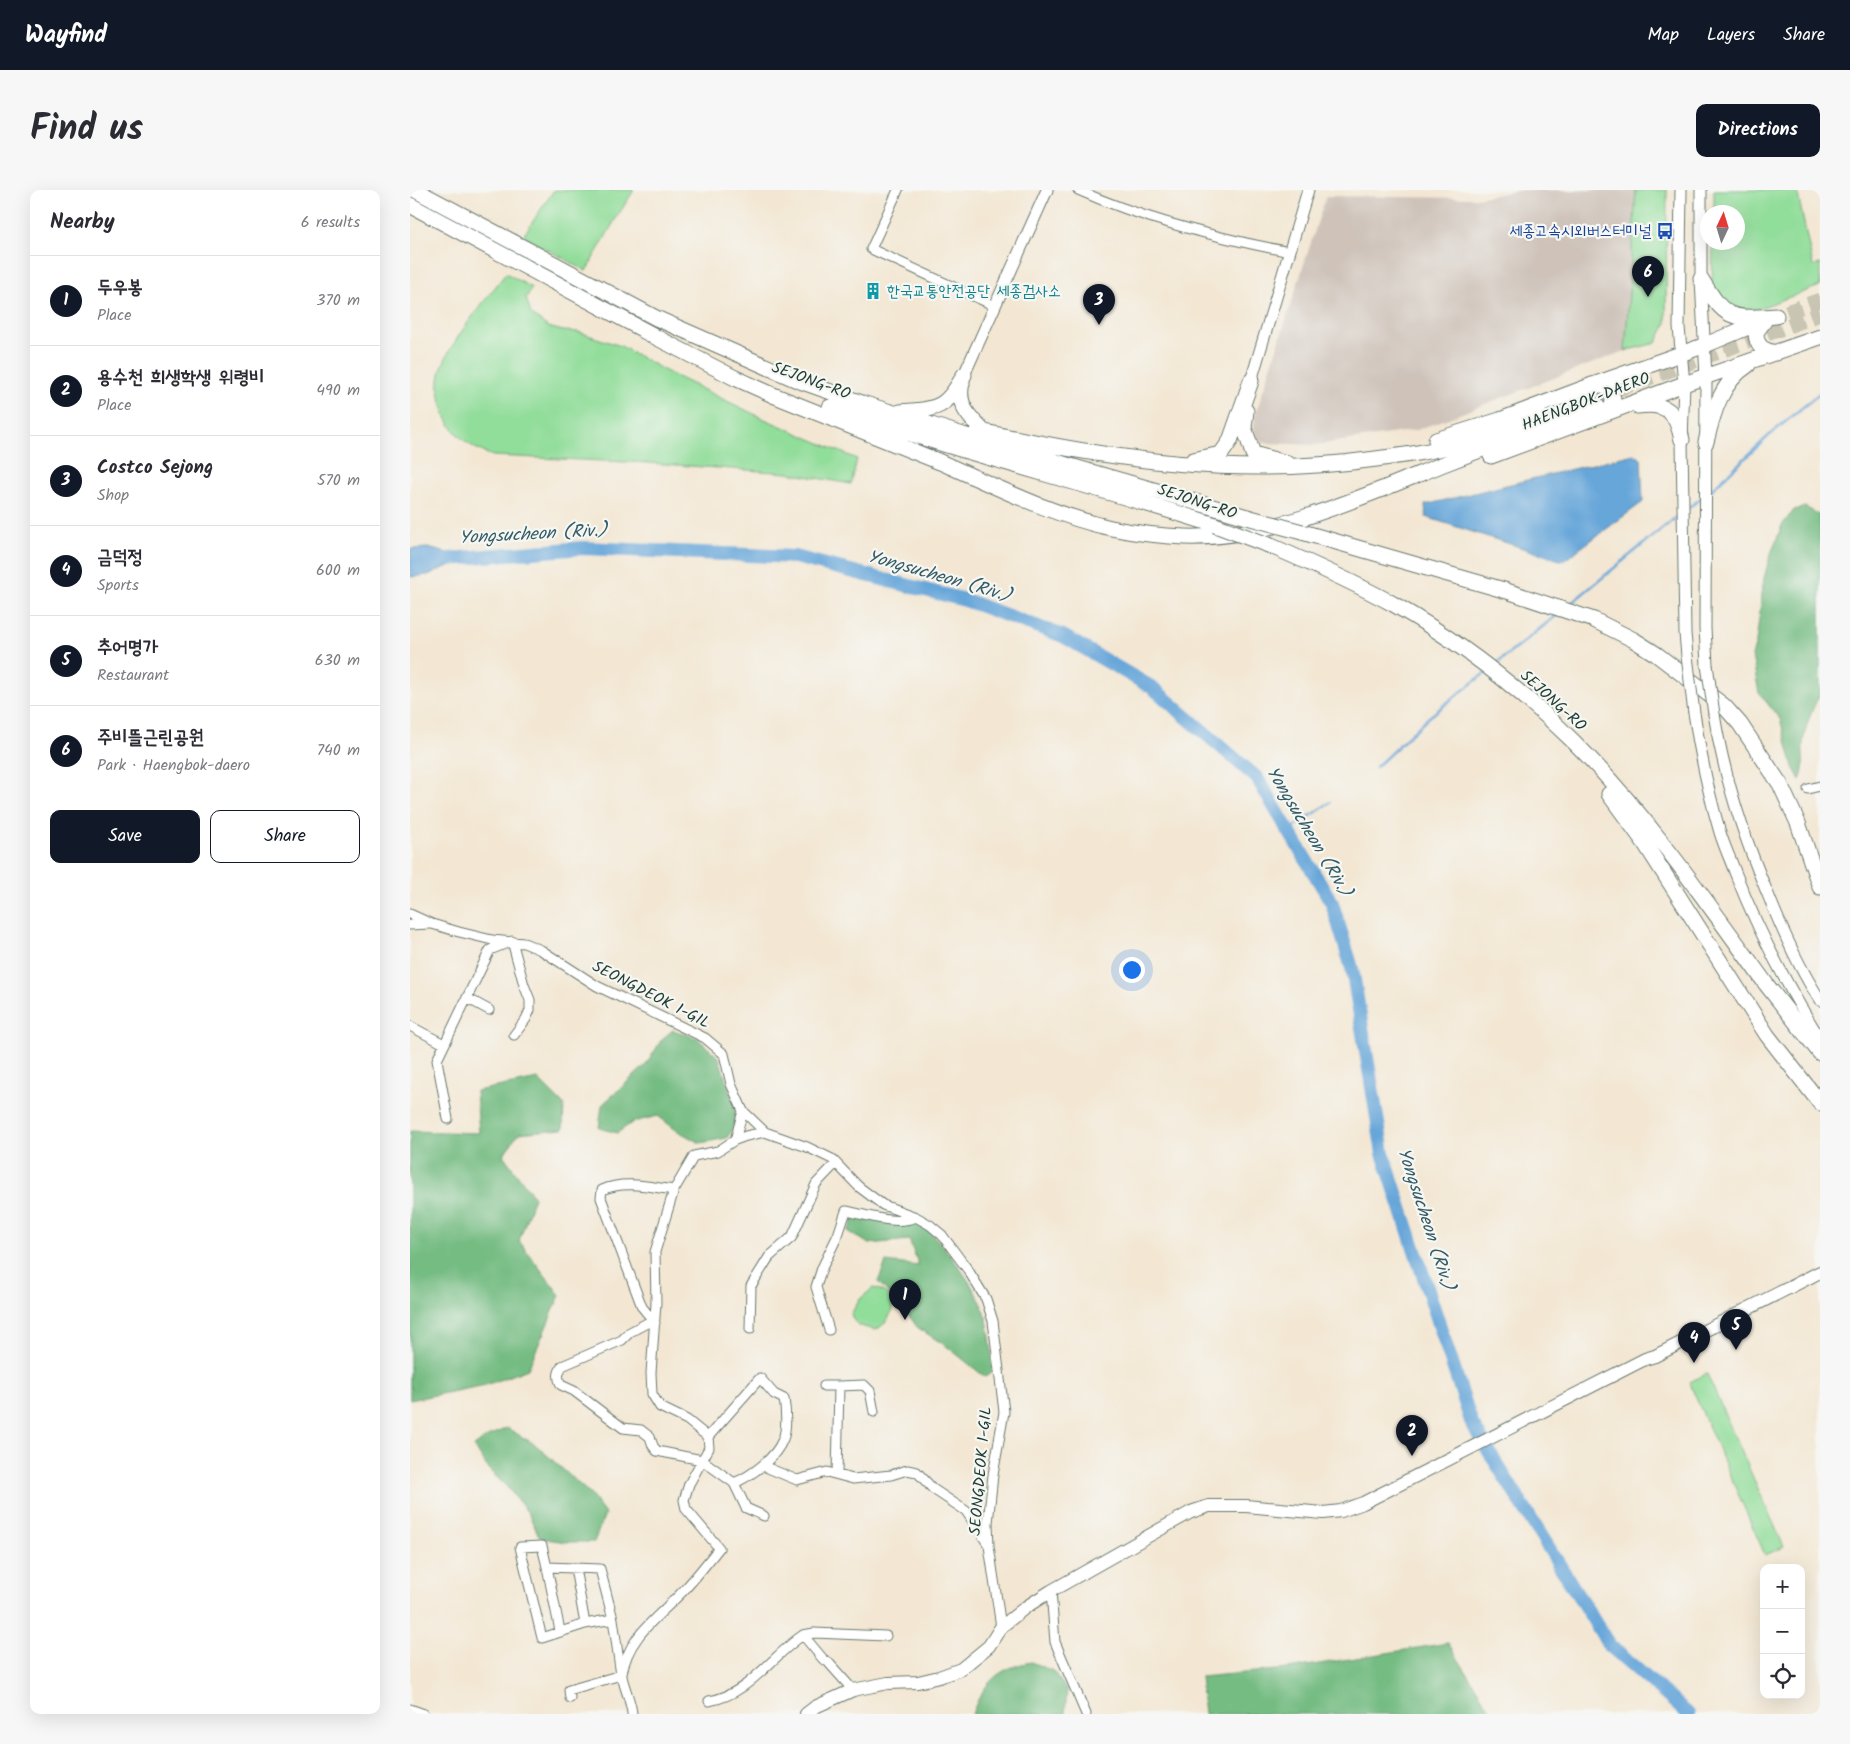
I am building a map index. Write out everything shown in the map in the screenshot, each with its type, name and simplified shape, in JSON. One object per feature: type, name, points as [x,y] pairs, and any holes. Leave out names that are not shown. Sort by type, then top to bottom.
[{"type":"highway","name":"SEJONG-RO","points":[[415,190],[656,318],[797,380],[963,435],[1539,601],[1614,629],[1656,654],[1724,706],[1740,724],[1780,784],[1798,822],[1820,887]]},
{"type":"highway","name":"SEJONG-RO","points":[[410,205],[644,331],[795,396],[980,456],[1164,508],[1215,525],[1271,546],[1338,576],[1396,606],[1439,633],[1514,688],[1580,749],[1664,843],[1768,986],[1820,1053]]},
{"type":"highway","points":[[1701,279],[1713,299],[1727,314],[1770,318]]},
{"type":"highway","name":"HAENGBOK-DAERO","points":[[1600,403],[1680,354],[1770,318]]},
{"type":"highway","points":[[1770,318],[1756,332],[1756,339],[1764,350],[1776,353]]},
{"type":"highway","points":[[644,331],[735,378],[773,395],[1045,507],[1111,528],[1147,534],[1187,537],[1260,529],[1287,522],[1364,497],[1600,403],[1645,404],[1670,410],[1679,425],[1682,440]]},
{"type":"highway","name":"HAENGBOK-DAERO","points":[[1312,467],[1360,462],[1500,420],[1600,403],[1684,384],[1820,337]]},
{"type":"highway","points":[[1706,442],[1712,416],[1721,392],[1744,368],[1758,359]]},
{"type":"highway","points":[[898,412],[923,410],[945,403],[954,394],[964,375]]},
{"type":"highway","points":[[964,375],[960,389],[960,401],[963,409],[984,432]]},
{"type":"highway","points":[[1154,462],[1201,459],[1221,454],[1230,441],[1251,381]]},
{"type":"highway","points":[[1251,381],[1244,427],[1253,454],[1281,462],[1312,467]]},
{"type":"highway","points":[[862,403],[1052,446],[1154,462],[1216,467],[1312,467]]},
{"type":"highway","points":[[1534,707],[1619,806],[1767,1035],[1820,1103]]},
{"type":"highway","points":[[1780,784],[1797,808],[1820,858]]},
{"type":"main road","points":[[806,1714],[815,1707],[853,1690],[888,1683],[918,1682],[961,1669],[989,1646],[1001,1627],[1026,1607],[1191,1512],[1209,1506],[1246,1506],[1323,1513],[1340,1511],[1363,1502],[1820,1272]]},
{"type":"street","points":[[898,190],[871,249],[995,306]]},
{"type":"street","points":[[964,375],[1047,190]]},
{"type":"street","points":[[1078,190],[1206,234],[1290,252]]},
{"type":"street","points":[[1251,381],[1308,190]]},
{"type":"street","points":[[1681,190],[1679,255],[1680,354],[1684,384],[1682,440],[1685,632],[1686,656],[1698,743],[1719,830],[1742,890],[1765,942],[1820,1039]]},
{"type":"street","points":[[1701,190],[1701,279],[1706,377],[1704,628],[1714,714],[1718,740],[1740,826],[1784,936],[1820,1000]]},
{"type":"street","points":[[1808,789],[1820,786]]},
{"type":"street","name":"SEONGDEOK 1-GIL","points":[[410,914],[432,924],[492,940],[524,943],[541,950],[596,986],[705,1038],[724,1054],[731,1084],[743,1110],[765,1132],[807,1147],[832,1159],[859,1187],[883,1205],[916,1217],[942,1235],[986,1298],[993,1321],[1004,1412],[993,1475],[988,1523],[989,1546],[1001,1627]]},
{"type":"street","points":[[410,925],[432,924]]},
{"type":"street","points":[[448,1119],[437,1060],[490,950],[512,941],[530,1000],[530,1010],[526,1019],[514,1035]]},
{"type":"street","points":[[467,998],[489,1010]]},
{"type":"street","points":[[410,1026],[444,1044]]},
{"type":"street","points":[[735,1140],[743,1110]]},
{"type":"street","points":[[621,1676],[632,1643],[644,1628],[685,1590],[720,1548],[686,1509],[684,1500],[689,1484],[709,1448],[708,1437],[687,1420],[660,1407],[652,1394],[655,1252],[664,1218],[674,1190],[694,1156],[718,1151],[735,1140],[765,1132]]},
{"type":"street","points":[[750,1329],[751,1286],[769,1257],[792,1237],[816,1184],[836,1163]]},
{"type":"street","points":[[655,1323],[642,1307],[601,1198],[602,1190],[623,1185],[674,1190]]},
{"type":"street","points":[[829,1330],[816,1287],[846,1211],[891,1220],[907,1221],[916,1217]]},
{"type":"street","points":[[655,1323],[647,1322],[630,1332],[622,1340],[562,1366],[558,1372],[561,1385],[574,1391],[623,1428],[641,1430],[650,1436],[653,1446],[658,1451],[702,1460],[734,1483],[746,1508],[764,1516]]},
{"type":"street","points":[[708,1437],[760,1378],[774,1394],[784,1400],[786,1418],[783,1439],[763,1466],[746,1478],[734,1483]]},
{"type":"street","points":[[824,1386],[864,1385],[870,1391],[874,1412]]},
{"type":"street","points":[[837,1474],[840,1386]]},
{"type":"street","name":"SEONGDEOK 1-GIL","points":[[763,1466],[796,1480],[827,1472],[853,1479],[891,1475],[907,1470],[917,1472],[933,1489],[966,1511],[989,1546]]},
{"type":"street","points":[[560,1631],[542,1546],[520,1547],[542,1638],[585,1624],[613,1619]]},
{"type":"street","points":[[547,1566],[600,1569],[613,1619],[621,1676],[632,1714]]},
{"type":"street","points":[[574,1568],[585,1624]]},
{"type":"street","points":[[1051,1591],[1055,1642],[1086,1714]]},
{"type":"street","points":[[709,1701],[734,1694],[786,1647],[803,1635],[814,1633],[886,1636]]},
{"type":"street","points":[[803,1635],[853,1690]]},
{"type":"street","points":[[570,1698],[568,1690],[621,1676]]},
{"type":"street","points":[[410,1709],[424,1714]]},
{"type":"shaded area","points":[[1522,190],[1636,190],[1625,351],[1417,430],[1316,445],[1265,443],[1257,439],[1254,427],[1255,416],[1326,196],[1476,198]]},
{"type":"green space","points":[[554,190],[634,190],[586,271],[523,236]]},
{"type":"green space","points":[[1636,190],[1667,190],[1666,324],[1656,343],[1625,351]]},
{"type":"green space","points":[[1714,190],[1797,190],[1813,266],[1820,264],[1820,286],[1757,309],[1734,311],[1716,295],[1712,285],[1713,250],[1745,250],[1745,205],[1714,205]]},
{"type":"green space","points":[[506,273],[532,288],[526,298],[531,314],[548,327],[563,331],[579,332],[621,346],[669,373],[760,417],[857,459],[851,484],[788,473],[648,463],[493,456],[470,445],[457,434],[444,412],[439,393],[440,374],[450,350],[458,337]]},
{"type":"green space","points":[[1805,507],[1820,514],[1820,694],[1805,731],[1803,771],[1800,780],[1793,767],[1780,719],[1759,693],[1752,656],[1756,642],[1764,578],[1770,556],[1782,525],[1794,510]]},
{"type":"green space","points":[[673,1030],[697,1038],[719,1058],[735,1108],[735,1125],[727,1138],[700,1143],[676,1130],[658,1116],[633,1122],[617,1133],[599,1128],[602,1105],[646,1065],[662,1039]]},
{"type":"green space","points":[[538,1079],[564,1105],[563,1129],[519,1133],[503,1155],[534,1197],[519,1241],[560,1295],[528,1369],[486,1385],[410,1400],[410,1131],[479,1133],[476,1091]]},
{"type":"green space","points":[[855,1217],[912,1220],[930,1232],[940,1243],[969,1281],[984,1309],[990,1336],[993,1372],[985,1377],[949,1348],[917,1327],[905,1310],[878,1282],[886,1262],[919,1266],[909,1240],[869,1244],[848,1231]]},
{"type":"green space","points":[[873,1288],[888,1295],[892,1306],[888,1319],[876,1330],[857,1324],[851,1314],[860,1299]]},
{"type":"green space","points":[[1707,1374],[1784,1547],[1765,1555],[1689,1382]]},
{"type":"green space","points":[[507,1428],[536,1445],[590,1494],[605,1514],[594,1542],[566,1542],[540,1538],[528,1513],[507,1487],[489,1470],[474,1446],[489,1436]]},
{"type":"green space","points":[[1448,1643],[1493,1714],[1204,1714],[1200,1677],[1288,1669]]},
{"type":"green space","points":[[1031,1662],[1053,1671],[1067,1690],[1065,1714],[972,1714],[982,1693],[994,1678],[1010,1668]]},
{"type":"water","points":[[1634,454],[1641,458],[1643,502],[1563,561],[1426,517],[1425,505]]},
{"type":"water","points":[[428,548],[467,558],[428,575],[410,577],[410,549]]},
{"type":"waterway","points":[[1709,492],[1773,432],[1820,393]]},
{"type":"waterway","points":[[1687,509],[1702,497]]},
{"type":"waterway","points":[[1569,605],[1679,515]]},
{"type":"waterway","name":"Yongsucheon (Riv.)","points":[[449,559],[583,548],[795,557],[965,600],[1063,636],[1153,688],[1257,778],[1332,903],[1352,968],[1383,1153],[1472,1424],[1609,1645],[1688,1714]]},
{"type":"waterway","points":[[1495,665],[1557,615]]},
{"type":"waterway","points":[[1376,767],[1428,718],[1485,673]]},
{"type":"waterway","points":[[1288,831],[1331,802]]},
{"type":"tunnel","points":[[1765,320],[1820,300]]},
{"type":"tunnel","points":[[1595,398],[1820,314]]},
{"type":"place","name":"세종고속시외버스터미널","points":[[1665,231]]},
{"type":"place","name":"한국교통안전공단 세종검사소","points":[[873,291]]},
{"type":"place","name":"주비뜰근린공원","points":[[1648,297]]},
{"type":"place","name":"Costco Sejong","points":[[1099,325]]},
{"type":"place","name":"두우봉","points":[[905,1320]]},
{"type":"place","name":"추어명가","points":[[1736,1350]]},
{"type":"place","name":"금덕정","points":[[1694,1363]]},
{"type":"place","name":"용수천 희생학생 위령비","points":[[1412,1456]]}]
